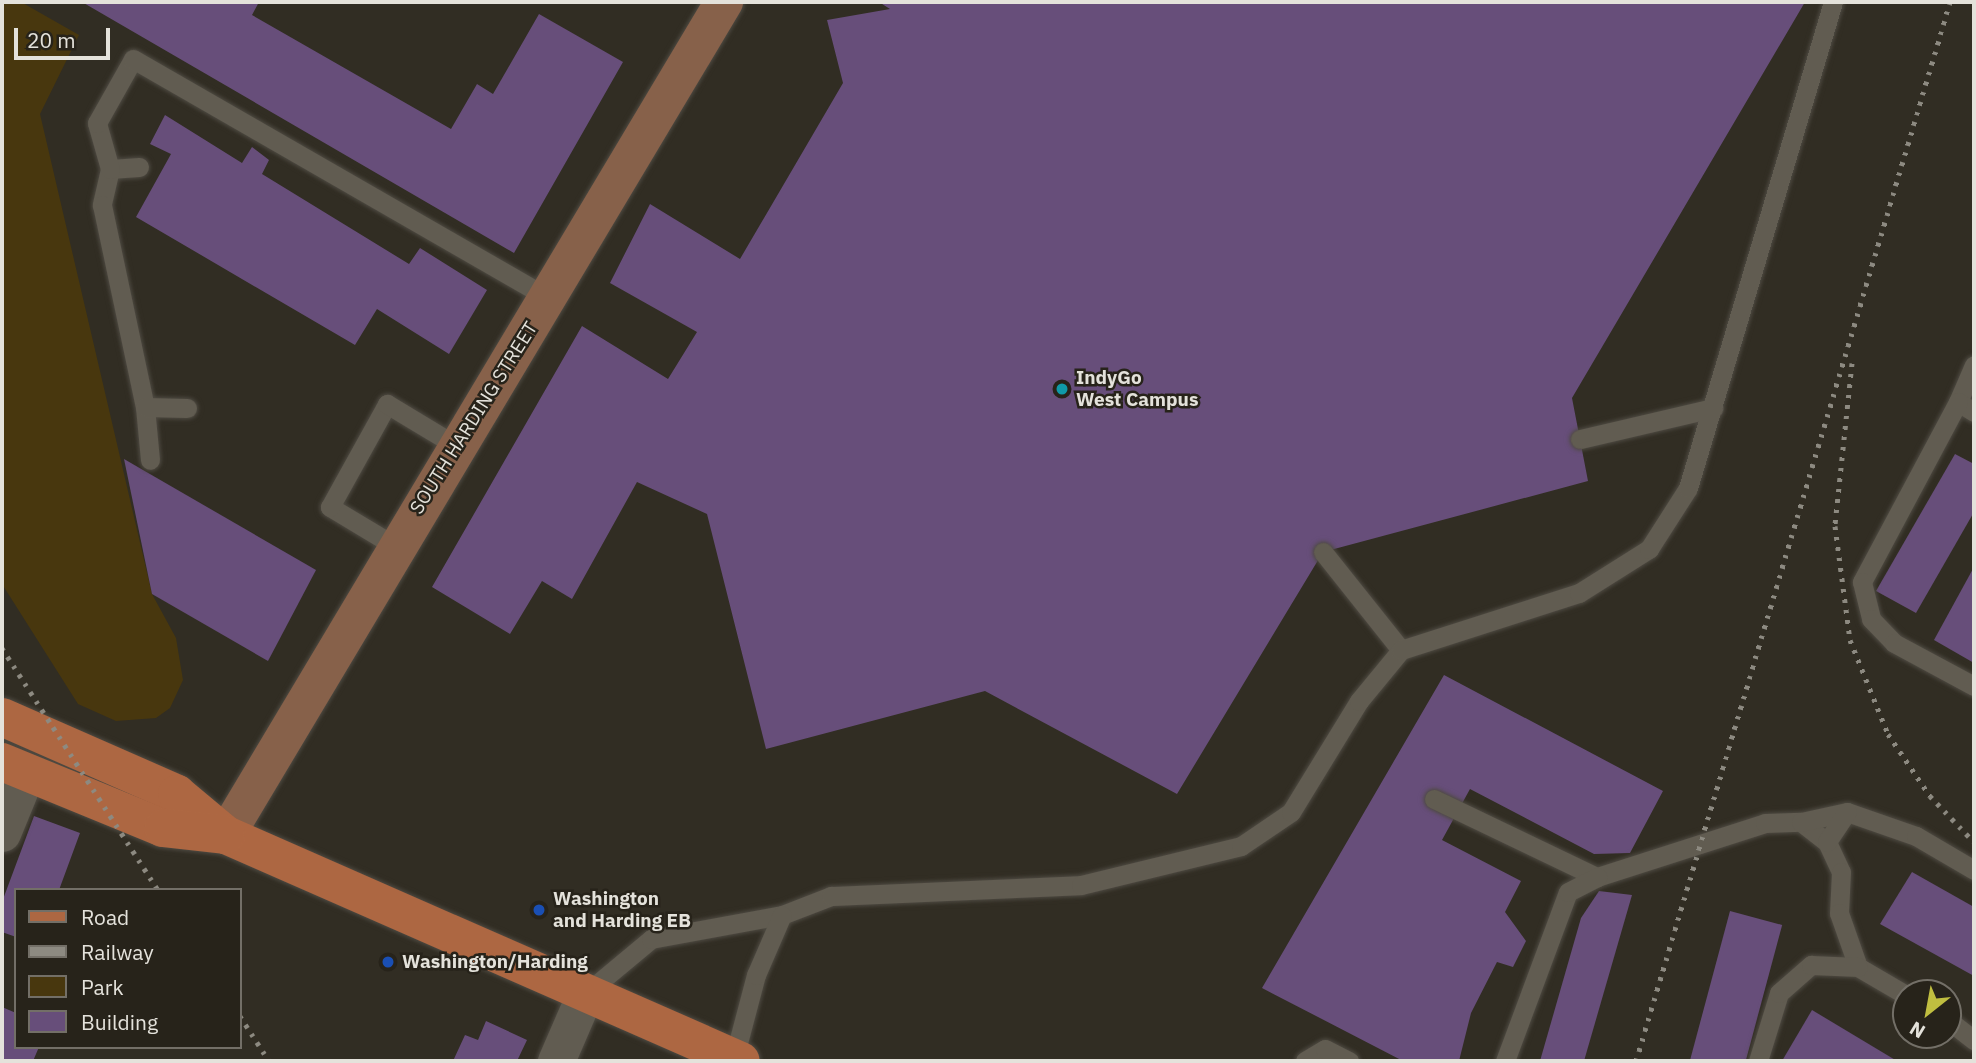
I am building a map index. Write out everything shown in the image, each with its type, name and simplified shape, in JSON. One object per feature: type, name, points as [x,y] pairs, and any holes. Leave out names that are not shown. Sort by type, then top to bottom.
[{"type":"main road","points":[[2,717],[177,794],[226,835],[737,1060]]},
{"type":"main road","points":[[14,767],[163,828],[226,835]]},
{"type":"street","name":"SOUTH HARDING STREET","points":[[226,835],[395,546],[548,298],[724,2]]},
{"type":"street","points":[[2,832],[14,767]]},
{"type":"street","points":[[556,1061],[585,994]]},
{"type":"lane","points":[[585,994],[651,939],[782,915],[831,896],[1081,885],[1241,846],[1292,812],[1359,701],[1401,650],[1579,593],[1649,549],[1688,488],[1833,2]]},
{"type":"lane","points":[[150,460],[145,407],[102,205],[110,169],[97,123],[133,59],[548,298]]},
{"type":"lane","points":[[110,169],[139,167]]},
{"type":"lane","points":[[1974,365],[1966,407],[1862,582],[1871,619],[1894,643],[1974,686]]},
{"type":"lane","points":[[395,546],[330,507],[387,404],[457,446]]},
{"type":"lane","points":[[145,407],[187,408]]},
{"type":"lane","points":[[1580,439],[1713,408]]},
{"type":"lane","points":[[1323,552],[1401,650]]},
{"type":"lane","points":[[1434,799],[1597,877]]},
{"type":"lane","points":[[1506,1061],[1568,892],[1597,877],[1765,823],[1801,822],[1847,812],[1916,836],[1974,870]]},
{"type":"lane","points":[[1827,842],[1847,812]]},
{"type":"lane","points":[[1801,822],[1827,842],[1841,872],[1839,914],[1858,967]]},
{"type":"lane","points":[[737,1060],[756,975],[782,915]]},
{"type":"lane","points":[[1758,1061],[1779,993],[1811,965],[1858,967],[1892,987]]},
{"type":"lane","points":[[1305,1061],[1325,1049],[1349,1061]]},
{"type":"green space","points":[[2,2],[21,2],[79,35],[40,114],[152,594],[176,638],[183,680],[170,708],[156,718],[116,721],[78,704],[2,584]]},
{"type":"building","points":[[82,2],[259,2],[252,15],[451,129],[477,84],[493,94],[539,14],[623,62],[514,253]]},
{"type":"building","name":"IndyGo West Campus","points":[[879,2],[1805,2],[1572,398],[1588,481],[1323,552],[1177,794],[985,691],[766,749],[707,514],[637,482],[572,599],[542,581],[510,634],[432,587],[582,326],[668,379],[697,332],[610,283],[650,204],[740,259],[843,83],[827,20],[890,9]]},
{"type":"building","points":[[165,115],[242,163],[252,147],[269,160],[262,174],[409,264],[420,248],[487,290],[449,354],[377,309],[355,345],[136,217],[171,154],[150,144]]},
{"type":"building","points":[[1955,454],[1974,464],[1974,512],[1916,613],[1876,591]]},
{"type":"building","points":[[124,459],[316,570],[268,661],[152,594]]},
{"type":"building","points":[[1974,567],[1974,663],[1934,640]]},
{"type":"building","points":[[1444,675],[1663,791],[1630,853],[1594,854],[1470,789],[1442,840],[1521,881],[1505,912],[1526,941],[1513,967],[1497,962],[1471,1013],[1459,1061],[1403,1061],[1262,988]]},
{"type":"building","points":[[34,816],[80,833],[60,888],[14,888],[14,936],[2,932],[2,902]]},
{"type":"building","points":[[1912,872],[1974,907],[1974,976],[1880,924]]},
{"type":"building","points":[[1599,891],[1632,895],[1584,1061],[1540,1061],[1581,918]]},
{"type":"building","points":[[1730,911],[1782,925],[1746,1061],[1690,1061]]},
{"type":"building","points":[[2,1007],[14,1012],[14,1049],[38,1049],[33,1061],[2,1061]]},
{"type":"building","points":[[1812,1010],[1897,1061],[1782,1061]]},
{"type":"building","points":[[486,1021],[527,1040],[517,1061],[453,1061],[465,1035],[478,1040]]},
{"type":"railway","points":[[1636,1061],[1950,2]]},
{"type":"railway","points":[[1852,363],[1835,526],[1850,640],[1888,734],[1930,796],[1974,842]]},
{"type":"railway","points":[[2,648],[157,888]]},
{"type":"railway","points":[[242,1019],[269,1061]]},
{"type":"place","name":"IndyGo West Campus","points":[[1062,389]]},
{"type":"place","name":"Washington and Harding EB","points":[[539,910]]},
{"type":"place","name":"Washington/Harding","points":[[388,962]]}]
